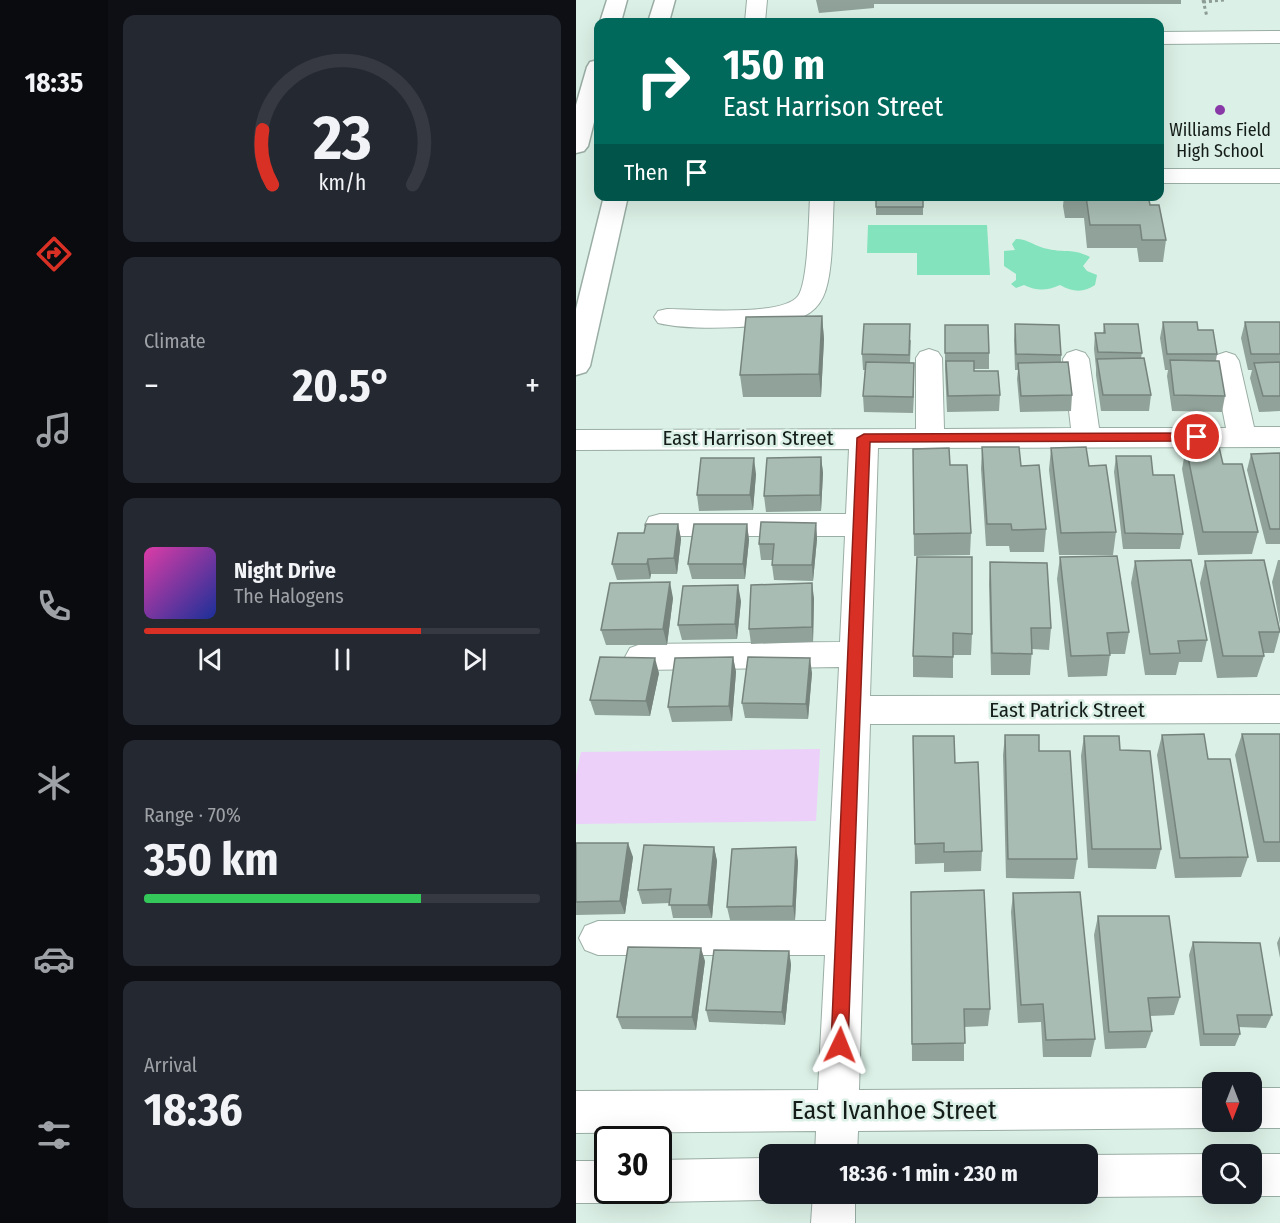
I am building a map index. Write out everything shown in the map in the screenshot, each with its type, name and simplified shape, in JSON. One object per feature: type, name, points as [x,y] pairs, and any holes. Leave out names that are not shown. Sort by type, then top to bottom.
[{"type":"main road","points":[[612,18],[617,0]]},
{"type":"main road","points":[[660,18],[665,0]]},
{"type":"main road","points":[[576,146],[594,81]]},
{"type":"main road","points":[[576,366],[582,317],[615,201]]},
{"type":"street","points":[[755,18],[757,0]]},
{"type":"street","points":[[1164,38],[1280,37]]},
{"type":"street","points":[[1164,176],[1280,176]]},
{"type":"street","points":[[667,317],[765,317],[789,313],[805,305],[816,282],[822,201]]},
{"type":"street","points":[[929,358],[930,438]]},
{"type":"street","points":[[1076,359],[1086,437]]},
{"type":"street","points":[[1226,361],[1242,437]]},
{"type":"street","name":"East Harrison Street","points":[[576,440],[1280,436]]},
{"type":"street","points":[[836,1144],[864,438]]},
{"type":"street","points":[[660,525],[860,525]]},
{"type":"street","points":[[641,657],[855,654]]},
{"type":"street","name":"East Patrick Street","points":[[854,710],[1280,709]]},
{"type":"street","points":[[598,938],[844,938]]},
{"type":"street","name":"East Ivanhoe Street","points":[[576,1112],[1202,1108]]},
{"type":"street","points":[[1262,1108],[1280,1108]]},
{"type":"street","points":[[1098,1176],[1202,1175]]},
{"type":"street","points":[[1262,1175],[1280,1175]]},
{"type":"street","points":[[672,1181],[759,1179]]},
{"type":"street","points":[[576,1182],[594,1182]]},
{"type":"street","points":[[833,1223],[834,1204]]},
{"type":"path","points":[[1203,2],[1224,0]]},
{"type":"shaded area","points":[[868,225],[987,225],[990,275],[917,275],[917,253],[867,253]]},
{"type":"shaded area","points":[[1016,239],[1025,240],[1043,248],[1074,252],[1090,257],[1083,266],[1087,271],[1097,275],[1095,285],[1078,291],[1060,285],[1046,289],[1024,285],[1016,288],[1011,284],[1016,280],[1016,274],[1004,266],[1004,251],[1015,250],[1012,244]]},
{"type":"shaded area","points":[[820,749],[816,821],[576,824],[576,775],[581,752]]},
{"type":"building","points":[[876,201],[923,201],[923,207],[876,207]]},
{"type":"building","points":[[1087,201],[1149,201],[1150,205],[1159,205],[1166,240],[1142,240],[1140,225],[1090,225]]},
{"type":"building","points":[[822,316],[819,374],[740,375],[746,317]]},
{"type":"building","points":[[1163,322],[1197,322],[1198,330],[1213,330],[1217,354],[1167,354]]},
{"type":"building","points":[[1245,322],[1280,322],[1280,354],[1251,354]]},
{"type":"building","points":[[864,324],[910,324],[909,355],[862,354]]},
{"type":"building","points":[[1015,324],[1059,325],[1061,355],[1016,354]]},
{"type":"building","points":[[1104,324],[1138,324],[1142,353],[1098,352],[1095,333],[1105,333]]},
{"type":"building","points":[[945,325],[988,325],[989,353],[945,353]]},
{"type":"building","points":[[1144,358],[1151,395],[1103,395],[1097,359]]},
{"type":"building","points":[[1170,360],[1219,361],[1225,396],[1174,395]]},
{"type":"building","points":[[946,361],[974,361],[974,371],[998,371],[1000,395],[948,396]]},
{"type":"building","points":[[866,362],[914,363],[913,397],[863,396]]},
{"type":"building","points":[[1068,362],[1072,395],[1021,396],[1018,363]]},
{"type":"building","points":[[1280,362],[1280,396],[1263,396],[1254,363]]},
{"type":"building","points":[[982,447],[1019,447],[1021,466],[1039,465],[1046,529],[1012,530],[1011,524],[987,524]]},
{"type":"building","points":[[1086,447],[1089,466],[1106,465],[1116,532],[1061,533],[1051,448]]},
{"type":"building","points":[[1186,447],[1219,447],[1223,464],[1242,464],[1258,532],[1203,532]]},
{"type":"building","points":[[949,448],[950,465],[967,465],[971,533],[914,534],[913,449]]},
{"type":"building","points":[[1280,453],[1280,529],[1270,529],[1251,454]]},
{"type":"building","points":[[1116,456],[1151,456],[1153,475],[1174,475],[1183,534],[1125,533]]},
{"type":"building","points":[[821,457],[820,495],[764,496],[767,458]]},
{"type":"building","points":[[701,458],[754,458],[750,495],[697,495]]},
{"type":"building","points":[[761,522],[816,523],[812,565],[772,565],[774,544],[759,544]]},
{"type":"building","points":[[646,524],[678,524],[674,558],[648,559],[647,564],[612,564],[618,533],[644,533]]},
{"type":"building","points":[[694,524],[747,524],[743,564],[688,564]]},
{"type":"building","points":[[1117,556],[1129,632],[1107,633],[1110,655],[1071,656],[1060,557]]},
{"type":"building","points":[[917,557],[972,557],[972,634],[953,633],[953,657],[913,656]]},
{"type":"building","points":[[1191,560],[1207,640],[1178,641],[1180,653],[1150,654],[1135,561]]},
{"type":"building","points":[[1264,560],[1280,632],[1259,632],[1264,656],[1223,656],[1205,561]]},
{"type":"building","points":[[990,562],[1047,563],[1051,628],[1031,628],[1032,654],[992,653]]},
{"type":"building","points":[[670,582],[663,629],[601,630],[610,583]]},
{"type":"building","points":[[812,583],[812,627],[749,629],[751,585]]},
{"type":"building","points":[[738,585],[735,624],[678,625],[683,586]]},
{"type":"building","points":[[600,657],[655,658],[646,701],[590,700]]},
{"type":"building","points":[[733,657],[729,706],[668,707],[675,658]]},
{"type":"building","points":[[748,657],[810,658],[806,704],[742,703]]},
{"type":"building","points":[[1204,734],[1208,759],[1230,759],[1248,857],[1180,858],[1162,735]]},
{"type":"building","points":[[1242,734],[1280,734],[1280,842],[1264,842]]},
{"type":"building","points":[[1005,735],[1039,735],[1039,751],[1070,751],[1077,859],[1008,859]]},
{"type":"building","points":[[913,736],[954,736],[955,763],[978,762],[982,851],[944,852],[944,843],[915,844]]},
{"type":"building","points":[[1084,736],[1119,736],[1120,750],[1150,751],[1161,849],[1092,849]]},
{"type":"building","points":[[576,843],[628,843],[620,901],[576,902]]},
{"type":"building","points":[[644,845],[714,847],[708,905],[669,905],[671,889],[638,890]]},
{"type":"building","points":[[796,847],[793,906],[727,907],[732,849]]},
{"type":"building","points":[[984,890],[990,1009],[964,1009],[965,1043],[912,1044],[911,892]]},
{"type":"building","points":[[1080,892],[1095,1039],[1046,1040],[1043,1004],[1021,1005],[1013,893]]},
{"type":"building","points":[[1098,916],[1169,916],[1180,997],[1148,998],[1152,1031],[1109,1032]]},
{"type":"building","points":[[1193,942],[1260,943],[1272,1015],[1237,1015],[1240,1034],[1204,1034]]},
{"type":"building","points":[[628,947],[701,948],[692,1017],[617,1017]]},
{"type":"building","points":[[714,950],[789,951],[782,1012],[706,1010]]},
{"type":"place","name":"Williams Field High School","points":[[1220,110]]},
{"type":"route","points":[[840,1045],[864,438],[1197,437]]}]
